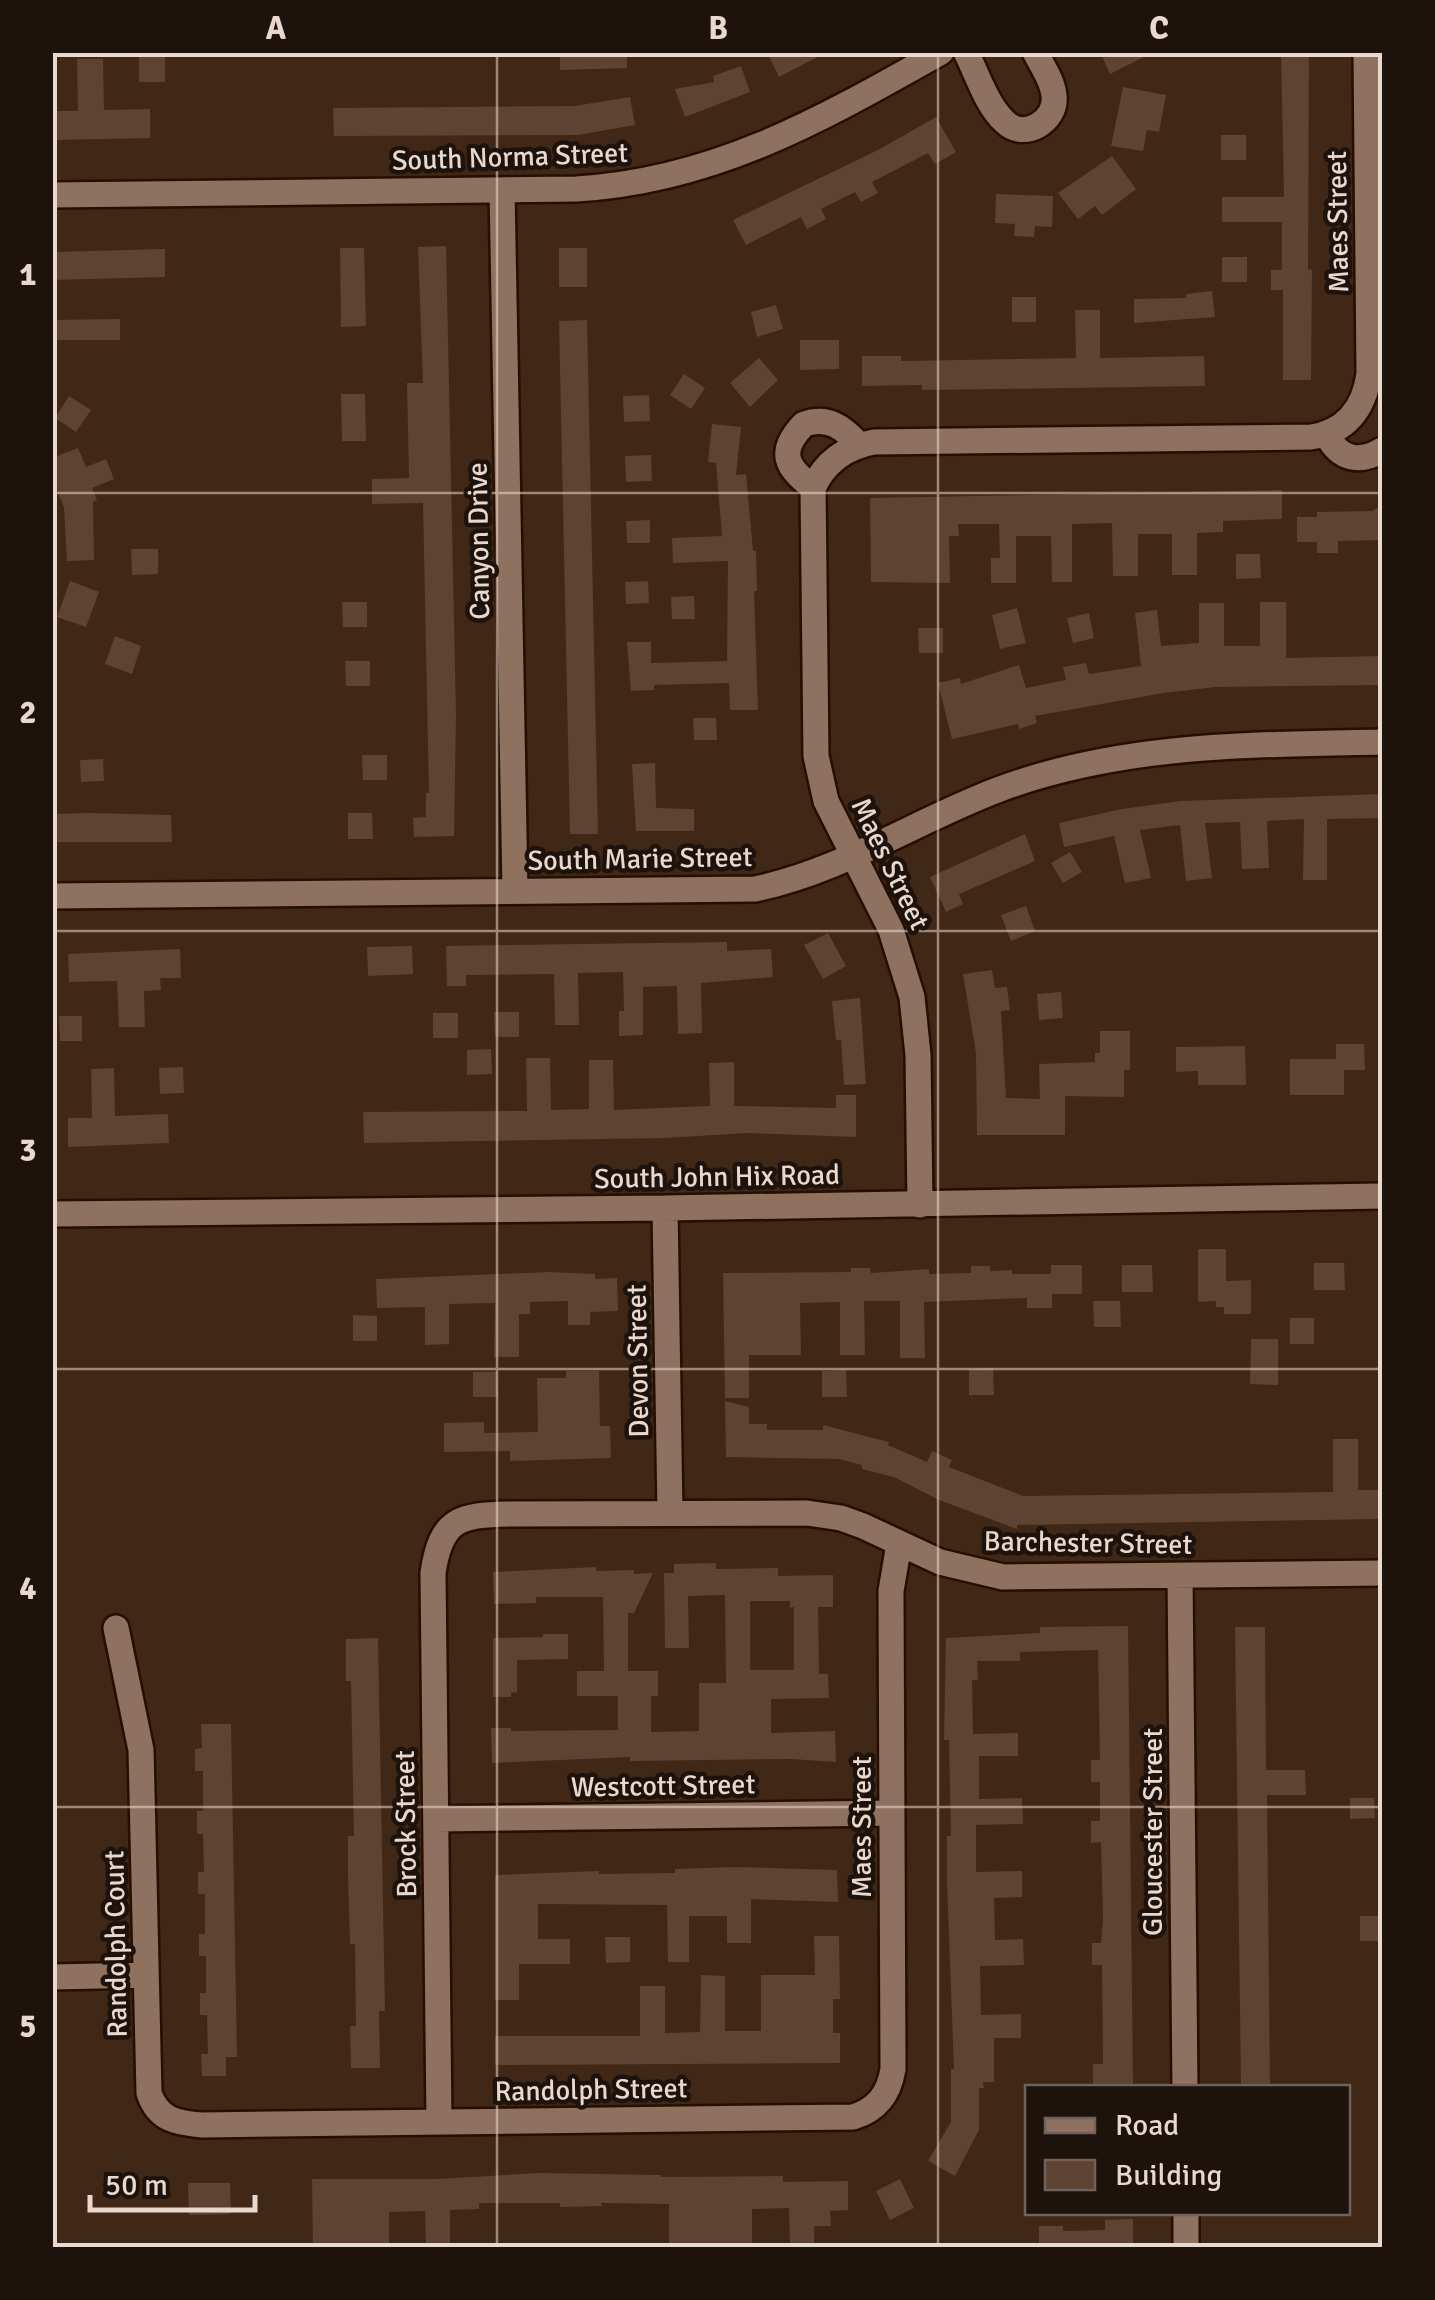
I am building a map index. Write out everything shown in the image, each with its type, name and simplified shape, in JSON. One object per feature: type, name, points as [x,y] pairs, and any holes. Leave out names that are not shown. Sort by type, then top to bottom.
[{"type":"street","name":"South Norma Street","points":[[52,196],[615,187],[693,172],[770,142],[941,52]]},
{"type":"street","points":[[966,52],[1003,121],[1020,129],[1039,126],[1049,118],[1054,104],[1052,86],[1035,52]]},
{"type":"street","name":"Maes Street","points":[[1327,435],[1375,396],[1366,52]]},
{"type":"street","name":"Canyon Drive","points":[[502,190],[516,890]]},
{"type":"street","points":[[859,444],[846,430],[828,421],[804,424],[788,444],[787,456],[796,475],[813,488],[828,464],[859,444],[874,442],[1327,435],[1337,451],[1350,458],[1372,457],[1382,450]]},
{"type":"street","name":"Maes Street","points":[[813,488],[816,756],[826,801],[891,930],[912,997],[918,1055],[920,1205]]},
{"type":"street","name":"South Marie Street","points":[[52,896],[755,890],[789,882],[852,857],[999,790],[1106,759],[1211,746],[1382,742]]},
{"type":"street","name":"South John Hix Road","points":[[52,1214],[1382,1196]]},
{"type":"street","name":"Devon Street","points":[[665,1208],[670,1513]]},
{"type":"street","name":"Barchester Street","points":[[448,1528],[457,1520],[474,1515],[808,1513],[840,1518],[940,1562],[1004,1577],[1382,1572]]},
{"type":"street","name":"Brock Street","points":[[439,2122],[433,1572],[436,1553],[448,1528]]},
{"type":"street","name":"Maes Street","points":[[877,2105],[886,2094],[893,2069],[891,1591],[899,1544]]},
{"type":"street","name":"Gloucester Street","points":[[1180,1576],[1185,2085]]},
{"type":"street","name":"Randolph Court","points":[[116,1628],[142,1750],[150,2093],[163,2116],[184,2124],[302,2124]]},
{"type":"street","name":"Westcott Street","points":[[436,1818],[892,1813]]},
{"type":"street","points":[[52,1977],[146,1976]]},
{"type":"street","name":"Randolph Street","points":[[302,2124],[839,2118],[868,2112],[877,2105]]},
{"type":"street","points":[[1186,2215],[1186,2248]]},
{"type":"building","points":[[560,52],[627,52],[627,68],[560,70]]},
{"type":"building","points":[[767,52],[827,52],[779,77]]},
{"type":"building","points":[[1100,52],[1154,52],[1110,74]]},
{"type":"building","points":[[1281,52],[1309,52],[1311,380],[1283,380],[1283,290],[1271,290],[1271,270],[1282,270],[1282,222],[1222,222],[1222,197],[1284,197]]},
{"type":"building","points":[[139,57],[165,57],[165,82],[139,82]]},
{"type":"building","points":[[77,59],[103,59],[104,110],[150,109],[150,138],[52,140],[52,111],[78,111]]},
{"type":"building","points":[[741,66],[750,92],[685,117],[675,89],[714,82],[713,76]]},
{"type":"building","points":[[1123,87],[1166,95],[1159,132],[1147,130],[1143,151],[1111,146]]},
{"type":"building","points":[[630,97],[635,125],[578,135],[334,136],[333,108],[575,106]]},
{"type":"building","points":[[936,117],[956,152],[935,164],[928,153],[872,182],[878,193],[861,202],[855,192],[821,209],[826,219],[807,229],[801,217],[746,245],[733,220],[878,150]]},
{"type":"building","points":[[1221,135],[1246,135],[1246,160],[1221,160]]},
{"type":"building","points":[[1112,156],[1136,189],[1102,215],[1095,206],[1078,219],[1058,193]]},
{"type":"building","points":[[996,194],[1053,196],[1052,227],[1035,226],[1034,237],[1014,236],[1015,224],[995,223]]},
{"type":"building","points":[[446,246],[456,714],[454,836],[414,837],[413,818],[426,817],[429,793],[423,503],[372,504],[372,479],[409,478],[407,383],[423,383],[418,247]]},
{"type":"building","points":[[340,248],[364,248],[366,326],[341,327]]},
{"type":"building","points":[[559,248],[587,248],[587,287],[559,287]]},
{"type":"building","points":[[165,249],[165,277],[52,280],[52,252]]},
{"type":"building","points":[[1222,257],[1247,257],[1247,282],[1222,282]]},
{"type":"building","points":[[1212,291],[1215,317],[1134,323],[1134,299],[1186,298],[1186,294]]},
{"type":"building","points":[[1012,297],[1036,297],[1036,322],[1012,322]]},
{"type":"building","points":[[776,305],[783,329],[757,337],[751,312]]},
{"type":"building","points":[[1075,310],[1100,310],[1100,358],[1204,356],[1205,386],[922,390],[922,385],[862,386],[862,356],[901,356],[901,361],[1076,358]]},
{"type":"building","points":[[120,319],[120,340],[52,340],[52,320]]},
{"type":"building","points":[[587,320],[598,834],[570,834],[559,321]]},
{"type":"building","points":[[800,340],[839,340],[839,369],[800,370]]},
{"type":"building","points":[[759,358],[778,380],[750,407],[730,383]]},
{"type":"building","points":[[684,374],[705,388],[691,409],[670,395]]},
{"type":"building","points":[[341,394],[365,394],[366,441],[342,441]]},
{"type":"building","points":[[649,395],[650,421],[624,422],[623,396]]},
{"type":"building","points":[[69,396],[91,410],[76,432],[55,418]]},
{"type":"building","points":[[712,424],[741,427],[736,475],[746,474],[756,551],[758,710],[730,710],[729,683],[654,685],[654,690],[631,691],[627,642],[651,642],[651,663],[727,661],[728,561],[673,563],[672,538],[722,536],[716,463],[708,462]]},
{"type":"building","points":[[78,448],[86,467],[106,459],[114,479],[92,488],[97,500],[93,502],[94,560],[67,561],[64,507],[52,479],[52,458]]},
{"type":"building","points":[[651,455],[652,481],[626,482],[625,456]]},
{"type":"building","points":[[1282,490],[1282,519],[1223,521],[1223,532],[1197,533],[1197,575],[1172,575],[1172,534],[1138,534],[1138,576],[1113,576],[1112,523],[1072,524],[1072,582],[1052,582],[1051,536],[1016,536],[1016,583],[991,583],[991,558],[1000,558],[999,524],[958,524],[959,536],[949,536],[950,583],[871,582],[870,498]]},
{"type":"building","points":[[1382,506],[1382,540],[1338,541],[1338,553],[1317,553],[1317,542],[1297,542],[1297,517],[1317,517],[1317,512],[1372,511]]},
{"type":"building","points":[[650,520],[650,543],[627,543],[626,521]]},
{"type":"building","points":[[131,549],[158,549],[158,574],[132,575]]},
{"type":"building","points":[[1236,554],[1260,554],[1261,578],[1236,579]]},
{"type":"building","points":[[70,581],[99,592],[86,627],[57,617]]},
{"type":"building","points":[[648,581],[649,603],[626,604],[625,582]]},
{"type":"building","points":[[694,596],[695,619],[672,619],[671,597]]},
{"type":"building","points":[[342,602],[367,602],[367,627],[343,627]]},
{"type":"building","points":[[1260,602],[1286,602],[1286,658],[1382,656],[1382,685],[1216,687],[1163,693],[1035,716],[1037,723],[1019,729],[1018,724],[952,739],[938,683],[960,678],[961,684],[1019,665],[1026,688],[1066,680],[1063,667],[1086,663],[1089,674],[1141,666],[1135,613],[1157,610],[1161,646],[1199,643],[1199,603],[1224,603],[1224,646],[1260,646]]},
{"type":"building","points":[[1017,608],[1026,643],[1000,649],[992,615]]},
{"type":"building","points":[[1089,613],[1094,638],[1073,643],[1067,618]]},
{"type":"building","points":[[918,628],[943,628],[943,653],[919,653]]},
{"type":"building","points":[[115,636],[141,646],[132,674],[105,664]]},
{"type":"building","points":[[345,661],[370,661],[370,686],[346,686]]},
{"type":"building","points":[[693,718],[716,718],[717,740],[694,740]]},
{"type":"building","points":[[362,755],[387,755],[387,780],[363,780]]},
{"type":"building","points":[[103,759],[104,781],[81,782],[80,760]]},
{"type":"building","points":[[655,763],[656,808],[694,809],[694,831],[636,831],[632,764]]},
{"type":"building","points":[[1382,794],[1382,818],[1327,819],[1327,880],[1303,880],[1304,819],[1267,821],[1269,868],[1242,869],[1240,822],[1205,823],[1212,878],[1186,881],[1180,825],[1140,830],[1151,878],[1125,883],[1114,836],[1064,847],[1059,823],[1181,801]]},
{"type":"building","points":[[348,813],[372,813],[373,839],[348,839]]},
{"type":"building","points":[[52,814],[171,815],[172,842],[52,842]]},
{"type":"building","points":[[1025,834],[1035,861],[959,894],[963,904],[946,912],[930,877]]},
{"type":"building","points":[[1070,852],[1082,872],[1063,883],[1051,863]]},
{"type":"building","points":[[1026,906],[1035,931],[1011,941],[1001,915]]},
{"type":"building","points":[[828,933],[846,966],[823,979],[804,945]]},
{"type":"building","points":[[727,942],[727,951],[771,949],[773,977],[701,983],[702,1033],[678,1034],[677,986],[643,987],[643,1035],[619,1036],[619,1011],[624,1011],[623,972],[578,973],[579,1025],[555,1025],[554,974],[466,975],[466,986],[447,986],[446,946]]},
{"type":"building","points":[[412,946],[413,974],[368,976],[367,947]]},
{"type":"building","points":[[180,949],[181,978],[160,978],[161,990],[144,991],[145,1027],[119,1027],[117,981],[69,982],[68,954]]},
{"type":"building","points":[[992,970],[995,988],[1007,987],[1010,1010],[1001,1011],[1006,1098],[1040,1099],[1039,1064],[1095,1062],[1095,1053],[1100,1053],[1100,1031],[1130,1031],[1130,1070],[1124,1070],[1124,1097],[1065,1096],[1065,1135],[977,1135],[976,1053],[963,974]]},
{"type":"building","points":[[1061,992],[1063,1018],[1039,1020],[1037,994]]},
{"type":"building","points":[[860,998],[866,1084],[844,1085],[841,1040],[836,1040],[832,1001]]},
{"type":"building","points":[[494,1012],[519,1012],[519,1037],[495,1037]]},
{"type":"building","points":[[433,1013],[458,1013],[458,1038],[433,1038]]},
{"type":"building","points":[[59,1016],[82,1016],[82,1041],[60,1041]]},
{"type":"building","points":[[1336,1044],[1364,1044],[1365,1070],[1344,1070],[1344,1095],[1290,1095],[1290,1059],[1336,1059]]},
{"type":"building","points":[[1245,1046],[1246,1085],[1198,1085],[1198,1071],[1176,1072],[1176,1047]]},
{"type":"building","points":[[491,1049],[492,1074],[467,1075],[467,1050]]},
{"type":"building","points":[[526,1058],[550,1058],[551,1110],[589,1109],[589,1060],[613,1060],[614,1110],[710,1106],[709,1063],[734,1062],[734,1106],[836,1108],[836,1095],[856,1095],[856,1137],[748,1133],[364,1143],[363,1112],[527,1111]]},
{"type":"building","points":[[183,1067],[184,1093],[160,1094],[159,1068]]},
{"type":"building","points":[[114,1068],[115,1116],[168,1114],[169,1143],[68,1147],[68,1118],[92,1118],[91,1069]]},
{"type":"building","points":[[1198,1249],[1226,1249],[1226,1281],[1251,1280],[1251,1314],[1224,1314],[1224,1307],[1216,1307],[1216,1301],[1198,1302]]},
{"type":"building","points":[[1314,1263],[1344,1263],[1345,1290],[1314,1290]]},
{"type":"building","points":[[1051,1265],[1082,1265],[1082,1294],[1052,1294],[1052,1308],[1027,1308],[1027,1298],[924,1302],[925,1358],[900,1358],[900,1301],[864,1301],[865,1355],[840,1355],[840,1302],[800,1303],[801,1355],[749,1355],[749,1398],[725,1398],[723,1273],[851,1272],[851,1268],[870,1268],[871,1273],[929,1269],[929,1274],[971,1273],[971,1266],[990,1266],[990,1271],[1012,1270],[1012,1274],[1051,1274]]},
{"type":"building","points":[[1122,1265],[1152,1265],[1153,1292],[1122,1292]]},
{"type":"building","points":[[550,1272],[617,1278],[618,1311],[590,1312],[590,1325],[568,1325],[568,1301],[530,1302],[530,1314],[519,1314],[519,1357],[494,1357],[495,1303],[449,1304],[449,1344],[425,1345],[425,1307],[377,1308],[376,1279]]},
{"type":"building","points":[[1093,1301],[1120,1301],[1121,1327],[1094,1327]]},
{"type":"building","points":[[353,1315],[377,1316],[377,1341],[353,1341]]},
{"type":"building","points":[[1290,1318],[1314,1318],[1314,1344],[1290,1344]]},
{"type":"building","points":[[1251,1339],[1278,1339],[1278,1385],[1250,1384]]},
{"type":"building","points":[[993,1368],[994,1395],[969,1395],[969,1369]]},
{"type":"building","points":[[846,1370],[847,1397],[822,1397],[822,1371]]},
{"type":"building","points":[[566,1371],[599,1371],[600,1426],[610,1426],[611,1458],[510,1461],[510,1451],[444,1452],[444,1423],[484,1422],[484,1433],[538,1432],[537,1378],[566,1378]]},
{"type":"building","points":[[473,1372],[497,1372],[498,1397],[473,1397]]},
{"type":"building","points":[[725,1401],[749,1407],[749,1424],[767,1424],[767,1430],[823,1430],[823,1425],[889,1442],[888,1445],[927,1462],[932,1451],[952,1460],[949,1467],[1023,1496],[1333,1492],[1333,1439],[1358,1439],[1358,1490],[1382,1490],[1382,1519],[1017,1525],[1017,1529],[939,1500],[894,1477],[839,1459],[726,1457]]},
{"type":"building","points":[[716,1563],[716,1569],[778,1568],[778,1576],[833,1575],[833,1607],[818,1607],[819,1674],[828,1674],[829,1698],[771,1699],[771,1733],[835,1731],[836,1762],[630,1761],[630,1757],[492,1763],[491,1728],[618,1730],[618,1696],[577,1696],[577,1671],[604,1671],[603,1597],[536,1597],[536,1603],[494,1604],[493,1572],[596,1567],[596,1571],[653,1573],[634,1613],[628,1613],[628,1671],[658,1671],[658,1696],[651,1696],[651,1732],[699,1731],[699,1683],[726,1683],[725,1595],[688,1596],[689,1648],[665,1648],[664,1573],[674,1573],[674,1564]],"holes":[[[750,1601],[790,1601],[790,1608],[794,1607],[794,1670],[750,1670]]]},
{"type":"building","points":[[1128,1626],[1133,2085],[1093,2085],[1093,2064],[1103,2064],[1102,1965],[1092,1965],[1092,1943],[1101,1943],[1103,1918],[1101,1842],[1091,1843],[1091,1821],[1100,1821],[1100,1782],[1091,1782],[1091,1760],[1100,1760],[1098,1650],[1020,1652],[1020,1661],[977,1661],[978,1680],[972,1680],[973,1734],[1018,1733],[1018,1756],[979,1756],[979,1799],[1022,1798],[1023,1824],[976,1825],[976,1872],[1022,1871],[1022,1897],[994,1898],[995,1940],[1023,1939],[1024,1965],[980,1966],[981,2015],[1021,2014],[1021,2038],[994,2038],[994,2082],[983,2082],[984,2088],[979,2088],[979,2130],[955,2176],[928,2161],[951,2122],[954,2069],[947,1881],[947,1836],[951,1836],[949,1740],[944,1740],[946,1638],[1040,1633],[1040,1627]]},
{"type":"building","points":[[1235,1627],[1265,1627],[1266,1770],[1305,1770],[1306,1795],[1267,1795],[1270,2085],[1241,2085]]},
{"type":"building","points":[[568,1634],[568,1659],[517,1660],[517,1692],[511,1693],[511,1697],[493,1697],[493,1638]]},
{"type":"building","points":[[378,1638],[385,2011],[379,2011],[380,2068],[351,2068],[350,2026],[356,2026],[355,1944],[350,1944],[348,1836],[354,1836],[351,1681],[346,1681],[346,1639]]},
{"type":"building","points":[[201,1724],[231,1724],[237,2057],[226,2057],[226,2076],[202,2076],[201,2054],[208,2054],[207,2015],[200,2015],[200,1993],[206,1993],[206,1956],[199,1956],[199,1934],[205,1934],[205,1894],[198,1894],[198,1872],[204,1872],[203,1834],[197,1834],[197,1811],[203,1811],[203,1771],[195,1771],[195,1749],[202,1748]]},
{"type":"building","points":[[1350,1798],[1374,1798],[1375,1818],[1350,1819]]},
{"type":"building","points":[[675,1869],[837,1870],[838,1902],[751,1899],[751,1943],[727,1943],[727,1916],[689,1916],[689,1962],[668,1962],[667,1905],[538,1904],[538,1939],[570,1939],[570,1964],[519,1964],[519,2000],[495,2000],[495,1875],[675,1873]]},
{"type":"building","points":[[1360,1916],[1382,1916],[1382,1941],[1360,1941]]},
{"type":"building","points":[[814,1936],[839,1936],[840,1999],[833,1999],[833,2033],[840,2033],[840,2063],[495,2065],[495,2036],[640,2036],[640,1986],[665,1986],[665,2033],[700,2032],[701,1975],[725,1976],[725,2031],[761,2031],[761,1975],[815,1975]]},
{"type":"building","points":[[605,1937],[630,1937],[630,1962],[606,1963]]},
{"type":"building","points":[[540,2173],[783,2176],[783,2182],[848,2181],[848,2210],[830,2211],[831,2226],[814,2226],[814,2248],[790,2248],[789,2208],[752,2209],[752,2248],[669,2248],[669,2204],[560,2207],[560,2203],[479,2203],[479,2209],[450,2210],[450,2248],[426,2248],[425,2211],[389,2212],[389,2248],[313,2248],[312,2179],[437,2179]]},
{"type":"building","points":[[900,2179],[914,2208],[890,2220],[876,2191]]},
{"type":"building","points":[[188,2183],[230,2183],[231,2214],[189,2215]]},
{"type":"building","points":[[1133,2219],[1133,2248],[1039,2248],[1039,2226],[1063,2226],[1063,2231],[1105,2230],[1105,2220]]}]
